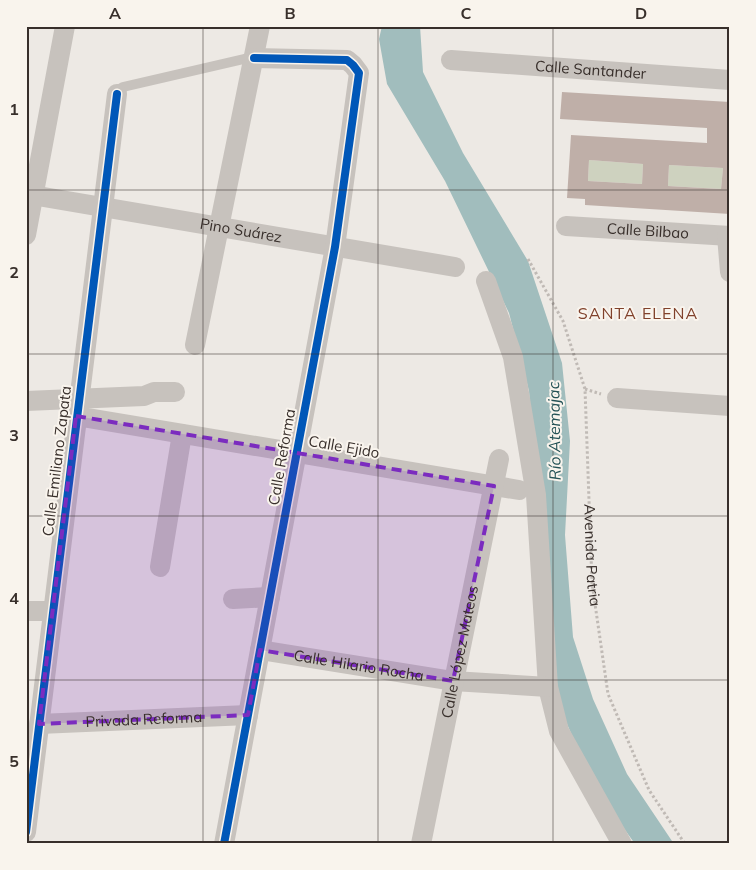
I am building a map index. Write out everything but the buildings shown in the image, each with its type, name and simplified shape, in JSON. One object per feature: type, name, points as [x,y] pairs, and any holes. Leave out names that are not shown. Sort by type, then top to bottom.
[{"type":"street","points":[[26,235],[30,195],[64,26]]},
{"type":"street","points":[[195,346],[260,26]]},
{"type":"street","name":"Calle Emiliano Zapata","points":[[254,58],[346,60],[359,73]]},
{"type":"street","name":"Calle Santander","points":[[451,60],[730,80]]},
{"type":"street","name":"Calle Reforma","points":[[224,844],[335,247],[359,73]]},
{"type":"street","name":"Calle Emiliano Zapata","points":[[26,832],[117,94]]},
{"type":"street","name":"Pino Suárez","points":[[30,195],[455,268]]},
{"type":"street","name":"Calle Bilbao","points":[[566,226],[728,236]]},
{"type":"street","points":[[728,236],[730,272]]},
{"type":"street","points":[[486,281],[513,357],[536,494],[548,687],[559,731],[622,844]]},
{"type":"street","points":[[26,401],[77,407],[144,396],[154,392],[174,392]]},
{"type":"street","points":[[617,398],[730,406]]},
{"type":"street","name":"Calle Ejido","points":[[77,407],[182,434],[519,490]]},
{"type":"street","points":[[160,567],[182,434]]},
{"type":"street","name":"Calle López Mateos","points":[[421,844],[499,459]]},
{"type":"street","points":[[233,599],[270,598]]},
{"type":"street","points":[[26,611],[52,611]]},
{"type":"street","name":"Calle Hilario Rocha","points":[[260,650],[454,681],[548,687]]},
{"type":"street","name":"Privada Reforma","points":[[39,724],[248,715]]},
{"type":"lane","name":"Calle Emiliano Zapata","points":[[117,94],[118,90],[123,87],[244,58],[254,58]]},
{"type":"highlighted area","points":[[76,416],[494,486],[453,681],[260,650],[248,715],[39,724]]},
{"type":"green space","points":[[589,160],[643,164],[642,184],[588,181]]},
{"type":"green space","points":[[669,165],[723,168],[721,189],[668,186]]},
{"type":"water","name":"Río Atemajac","points":[[382,26],[420,26],[423,72],[463,153],[528,261],[562,363],[570,441],[565,535],[573,637],[593,699],[627,774],[674,844],[635,844],[593,785],[550,684],[529,391],[509,313],[445,181],[387,84],[379,39]]},
{"type":"cycle path","points":[[224,844],[335,247],[359,73],[347,60],[254,58]]},
{"type":"cycle path","points":[[26,832],[117,94]]},
{"type":"district","name":"SANTA ELENA","points":[[638,313]]}]
